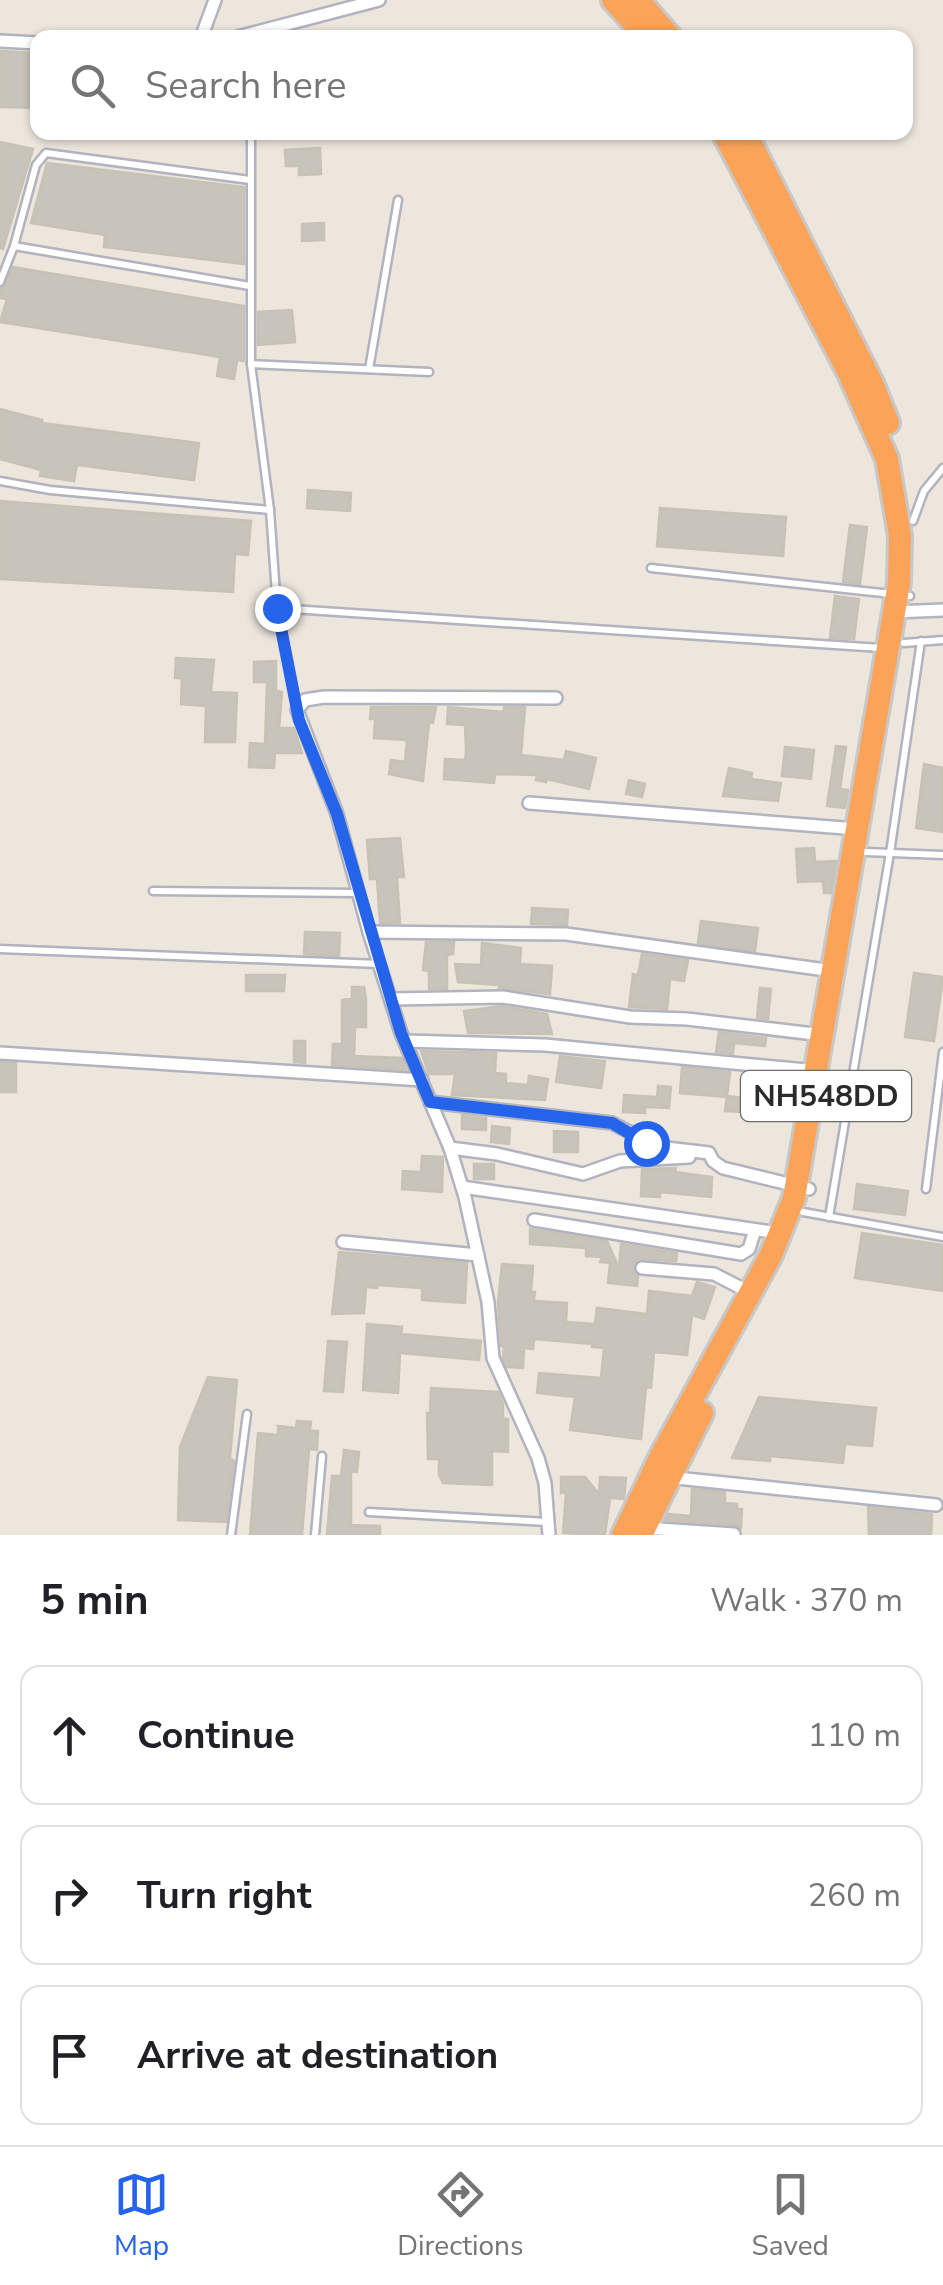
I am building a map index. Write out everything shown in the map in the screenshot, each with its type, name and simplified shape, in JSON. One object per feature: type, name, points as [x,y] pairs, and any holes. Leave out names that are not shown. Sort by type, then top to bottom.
[{"type":"highway","points":[[613,0],[641,30]]},
{"type":"highway","points":[[638,0],[664,30]]},
{"type":"highway","name":"NH548DD","points":[[636,1533],[803,1196],[904,644],[896,498],[856,369],[727,140]]},
{"type":"highway","name":"NH548DD","points":[[749,140],[906,474],[913,522],[903,604]]},
{"type":"highway","name":"NH548DD","points":[[730,1347],[751,1293],[803,1196],[822,1035],[857,829],[904,644]]},
{"type":"street","points":[[204,30],[214,0]]},
{"type":"street","points":[[271,30],[379,0]]},
{"type":"street","points":[[0,41],[30,43]]},
{"type":"street","points":[[903,604],[943,610]]},
{"type":"street","points":[[548,1528],[545,1482],[538,1458],[492,1358],[488,1302],[462,1186],[405,1041],[369,932],[337,814],[297,710],[305,700],[324,697],[556,698]]},
{"type":"street","points":[[529,803],[857,829]]},
{"type":"street","points":[[369,932],[566,934],[833,972]]},
{"type":"street","points":[[392,999],[503,998],[630,1016],[822,1035]]},
{"type":"street","points":[[405,1041],[546,1045],[817,1071]]},
{"type":"street","points":[[0,1053],[422,1080]]},
{"type":"street","points":[[430,1102],[612,1123],[658,1147],[709,1153],[713,1162]]},
{"type":"street","points":[[450,1148],[498,1154],[583,1174],[620,1161],[684,1156],[713,1162],[803,1196]]},
{"type":"street","points":[[462,1186],[782,1233]]},
{"type":"street","points":[[534,1220],[741,1254],[749,1250],[755,1230]]},
{"type":"street","points":[[343,1242],[478,1254]]},
{"type":"street","points":[[642,1268],[714,1274],[751,1293]]},
{"type":"street","points":[[661,1476],[936,1504]]},
{"type":"street","points":[[636,1533],[734,1534]]},
{"type":"lane","points":[[251,140],[251,364],[270,510],[277,608],[297,710]]},
{"type":"lane","points":[[0,282],[36,165],[46,154],[250,180]]},
{"type":"lane","points":[[369,370],[398,200]]},
{"type":"lane","points":[[14,246],[250,286]]},
{"type":"lane","points":[[251,364],[429,372]]},
{"type":"lane","points":[[913,522],[924,491],[943,468]]},
{"type":"lane","points":[[0,481],[50,490],[270,510]]},
{"type":"lane","points":[[651,568],[903,604]]},
{"type":"lane","points":[[277,608],[904,644],[943,640]]},
{"type":"lane","points":[[829,1218],[890,853],[904,644]]},
{"type":"lane","points":[[866,852],[943,855]]},
{"type":"lane","points":[[153,891],[360,893]]},
{"type":"lane","points":[[0,949],[380,964]]},
{"type":"lane","points":[[926,1189],[943,1052]]},
{"type":"lane","points":[[803,1196],[829,1218],[943,1237]]},
{"type":"lane","points":[[231,1535],[248,1414]]},
{"type":"lane","points":[[315,1535],[322,1456]]},
{"type":"lane","points":[[368,1512],[548,1528]]},
{"type":"building","points":[[0,51],[30,53],[30,108],[0,107]]},
{"type":"building","points":[[0,142],[33,149],[3,249],[0,248]]},
{"type":"building","points":[[320,148],[321,174],[299,175],[299,166],[286,166],[285,150]]},
{"type":"building","points":[[47,163],[244,187],[244,264],[104,247],[105,235],[31,223]]},
{"type":"building","points":[[324,223],[324,240],[302,241],[302,224]]},
{"type":"building","points":[[13,267],[244,306],[244,361],[237,360],[234,379],[217,376],[220,357],[0,322],[7,299],[0,298],[0,289],[6,285]]},
{"type":"building","points":[[292,310],[295,342],[258,345],[258,312]]},
{"type":"building","points":[[0,409],[42,423],[199,443],[194,480],[77,465],[74,481],[40,476],[41,470],[0,459]]},
{"type":"building","points":[[308,490],[351,493],[350,511],[307,508]]},
{"type":"building","points":[[0,501],[251,521],[248,555],[235,554],[233,592],[0,579]]},
{"type":"building","points":[[660,508],[786,517],[783,556],[657,546]]},
{"type":"building","points":[[850,525],[867,527],[860,584],[843,582]]},
{"type":"building","points":[[835,596],[859,599],[854,639],[830,638]]},
{"type":"building","points":[[176,658],[214,660],[211,692],[237,693],[235,742],[205,742],[206,706],[181,704],[182,678],[175,678]]},
{"type":"building","points":[[276,661],[276,691],[282,692],[279,728],[294,728],[302,753],[275,753],[274,768],[249,767],[250,743],[265,744],[267,682],[254,682],[254,662]]},
{"type":"building","points":[[371,707],[436,707],[433,723],[429,722],[423,781],[389,774],[391,760],[405,762],[407,740],[374,738]]},
{"type":"building","points":[[448,707],[504,712],[504,707],[525,707],[521,755],[564,760],[566,751],[596,758],[589,789],[536,780],[537,775],[495,774],[494,783],[444,779],[445,759],[465,760],[466,751],[465,725],[447,724]]},
{"type":"building","points":[[836,746],[846,747],[840,789],[848,790],[845,808],[827,806]]},
{"type":"building","points":[[785,747],[814,750],[811,779],[782,776]]},
{"type":"building","points":[[924,764],[943,768],[943,832],[916,828]]},
{"type":"building","points":[[729,768],[752,773],[751,779],[781,783],[778,801],[723,796]]},
{"type":"building","points":[[629,780],[645,784],[642,797],[626,794]]},
{"type":"building","points":[[400,838],[404,877],[397,877],[400,923],[380,923],[377,879],[370,879],[367,840]]},
{"type":"building","points":[[814,848],[815,862],[836,861],[831,893],[824,893],[823,881],[798,882],[796,849]]},
{"type":"building","points":[[532,908],[568,910],[567,925],[531,924]]},
{"type":"building","points":[[701,921],[758,928],[755,951],[698,943]]},
{"type":"building","points":[[305,932],[340,933],[339,956],[304,954]]},
{"type":"building","points":[[426,942],[454,942],[453,954],[447,955],[447,989],[429,989],[429,971],[423,970]]},
{"type":"building","points":[[482,943],[521,948],[520,964],[552,966],[550,994],[458,982],[455,964],[481,965]]},
{"type":"building","points":[[642,954],[688,960],[684,981],[670,979],[667,1009],[629,1007],[633,974],[638,975]]},
{"type":"building","points":[[914,973],[943,977],[934,1041],[905,1037]]},
{"type":"building","points":[[246,975],[285,975],[284,991],[246,991]]},
{"type":"building","points":[[352,987],[364,987],[366,999],[366,1027],[355,1027],[354,1056],[402,1058],[406,1070],[332,1065],[333,1044],[342,1044],[342,1000],[352,999]]},
{"type":"building","points":[[760,988],[771,989],[768,1019],[757,1018]]},
{"type":"building","points":[[502,1006],[547,1014],[552,1034],[468,1033],[464,1011]]},
{"type":"building","points":[[719,1032],[766,1038],[765,1046],[734,1043],[733,1054],[716,1052]]},
{"type":"building","points":[[294,1041],[305,1041],[305,1063],[294,1062]]},
{"type":"building","points":[[421,1051],[496,1053],[495,1073],[506,1074],[506,1083],[528,1085],[529,1076],[548,1079],[545,1100],[452,1095],[455,1074],[429,1074]]},
{"type":"building","points":[[560,1056],[605,1061],[601,1088],[556,1082]]},
{"type":"building","points":[[0,1062],[16,1063],[16,1092],[0,1092]]},
{"type":"building","points":[[682,1067],[730,1072],[727,1096],[746,1098],[744,1112],[725,1111],[727,1097],[680,1093]]},
{"type":"building","points":[[658,1086],[671,1087],[669,1108],[645,1107],[645,1113],[623,1112],[624,1095],[657,1097]]},
{"type":"building","points":[[462,1115],[486,1118],[486,1130],[462,1129]]},
{"type":"building","points":[[492,1126],[510,1128],[509,1144],[491,1142]]},
{"type":"building","points":[[554,1131],[578,1132],[578,1152],[554,1152]]},
{"type":"building","points":[[422,1156],[443,1157],[442,1192],[402,1189],[403,1171],[421,1172]]},
{"type":"building","points":[[474,1164],[494,1164],[494,1179],[474,1179]]},
{"type":"building","points":[[676,1168],[675,1172],[712,1177],[711,1197],[660,1192],[660,1197],[641,1196],[642,1169]]},
{"type":"building","points":[[857,1184],[908,1191],[905,1215],[854,1209]]},
{"type":"building","points":[[530,1229],[607,1241],[619,1268],[621,1244],[677,1253],[676,1261],[639,1259],[633,1268],[638,1276],[637,1286],[608,1283],[610,1263],[600,1262],[603,1257],[586,1256],[586,1248],[530,1244]]},
{"type":"building","points":[[862,1233],[943,1245],[943,1291],[855,1278]]},
{"type":"building","points":[[339,1252],[467,1263],[465,1303],[422,1300],[422,1288],[378,1285],[366,1287],[364,1313],[332,1314]]},
{"type":"building","points":[[502,1264],[533,1266],[534,1301],[567,1303],[566,1322],[595,1324],[597,1308],[647,1314],[649,1291],[692,1296],[697,1282],[715,1287],[704,1319],[692,1315],[687,1355],[654,1352],[641,1439],[570,1430],[575,1397],[537,1393],[539,1373],[601,1378],[604,1348],[534,1339],[533,1349],[524,1348],[523,1368],[507,1367],[501,1346],[498,1303]]},
{"type":"building","points":[[367,1324],[402,1327],[401,1334],[481,1341],[479,1360],[400,1353],[398,1393],[363,1390]]},
{"type":"building","points":[[328,1341],[347,1342],[343,1392],[324,1391]]},
{"type":"building","points":[[208,1377],[237,1380],[230,1458],[234,1461],[226,1522],[178,1520],[180,1447]]},
{"type":"building","points":[[431,1388],[498,1392],[503,1419],[508,1419],[508,1452],[492,1451],[492,1485],[443,1483],[439,1459],[428,1459]]},
{"type":"building","points":[[759,1397],[876,1408],[872,1446],[845,1444],[843,1463],[770,1456],[770,1461],[732,1458]]},
{"type":"building","points":[[297,1421],[311,1422],[310,1431],[318,1431],[317,1450],[309,1449],[302,1535],[250,1535],[258,1433],[278,1435],[278,1426],[296,1428]]},
{"type":"building","points":[[344,1450],[359,1452],[357,1472],[351,1471],[351,1525],[380,1526],[380,1535],[327,1535],[332,1476],[341,1476]]},
{"type":"building","points":[[561,1477],[585,1477],[599,1494],[600,1477],[626,1478],[624,1499],[610,1498],[605,1535],[563,1533],[566,1493],[561,1493]]},
{"type":"building","points":[[692,1489],[725,1492],[725,1503],[737,1504],[737,1509],[742,1509],[741,1528],[665,1520],[668,1514],[691,1516]]},
{"type":"building","points":[[868,1507],[932,1514],[931,1535],[869,1535]]},
{"type":"route","points":[[277,608],[299,720],[337,814],[401,1033],[430,1102],[612,1123],[646,1143]]}]
